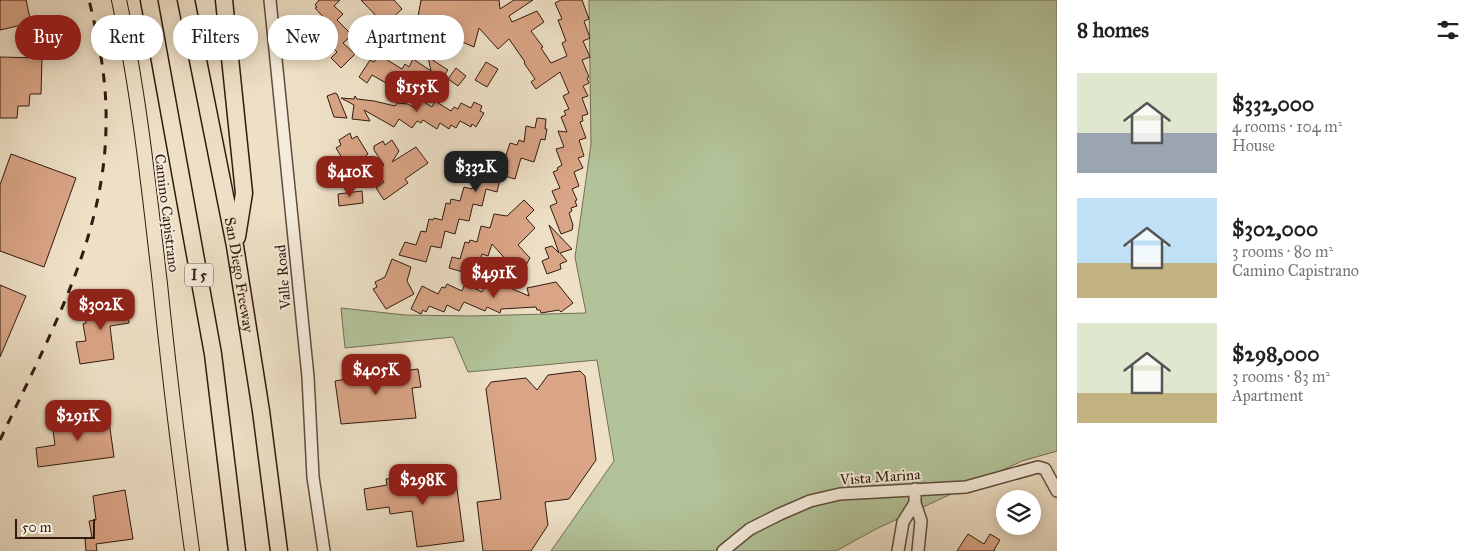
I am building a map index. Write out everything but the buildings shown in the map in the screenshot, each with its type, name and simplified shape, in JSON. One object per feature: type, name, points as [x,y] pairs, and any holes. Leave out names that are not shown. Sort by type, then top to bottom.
[{"type":"highway","name":"I 5","points":[[149,0],[213,354],[237,551]]},
{"type":"highway","name":"San Diego Freeway","points":[[186,0],[235,246],[261,411],[279,551]]},
{"type":"highway","points":[[224,0],[244,193],[235,246]]},
{"type":"main road","name":"Camino Capistrano","points":[[119,0],[129,53],[155,235],[192,551]]},
{"type":"street","name":"Valle Road","points":[[270,0],[308,377],[313,477],[324,551]]},
{"type":"street","name":"Vista Marina","points":[[723,551],[750,529],[780,514],[810,501],[840,494],[966,487],[1038,467],[1045,469],[1049,474],[1057,491]]},
{"type":"street","points":[[915,489],[915,504],[922,521],[918,551]]},
{"type":"street","points":[[898,551],[903,522],[915,504]]},
{"type":"green space","points":[[589,0],[1057,0],[1057,451],[1022,461],[876,529],[836,551],[551,551],[614,461],[597,360],[468,372],[453,337],[345,348],[341,308],[405,315],[471,316],[586,313],[575,257],[591,144]]},
{"type":"railway","points":[[0,440],[71,287],[96,207],[103,165],[106,107],[102,61],[89,0]]}]
